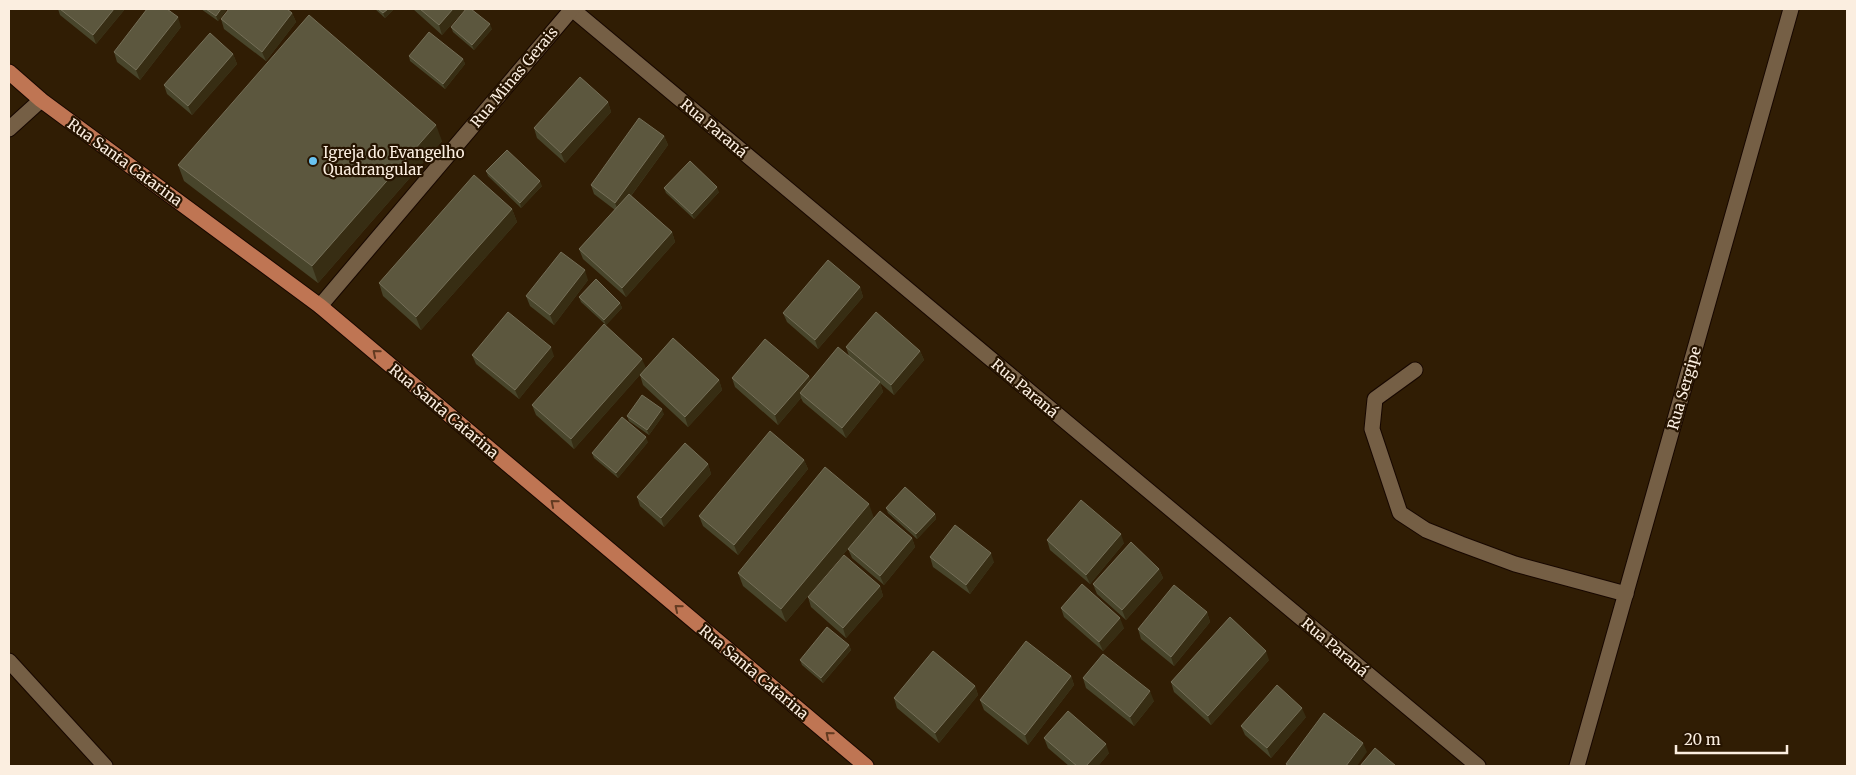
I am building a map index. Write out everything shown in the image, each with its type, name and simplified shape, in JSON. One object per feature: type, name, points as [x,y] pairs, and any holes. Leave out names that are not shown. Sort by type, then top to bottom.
[{"type":"main road","name":"Rua Santa Catarina","points":[[9,72],[40,100],[320,306],[866,766]]},
{"type":"street","name":"Rua Minas Gerais","points":[[320,306],[572,9]]},
{"type":"street","name":"Rua Paraná","points":[[572,9],[1478,766]]},
{"type":"street","name":"Rua Sergipe","points":[[1577,766],[1791,9]]},
{"type":"street","points":[[9,129],[40,100]]},
{"type":"street","points":[[1415,370],[1375,399],[1372,429],[1400,512],[1426,530],[1497,557],[1626,594]]},
{"type":"street","points":[[9,661],[105,766]]},
{"type":"building","points":[[60,9],[114,9],[93,35]]},
{"type":"building","points":[[147,9],[167,9],[178,17],[136,70],[114,52]]},
{"type":"building","points":[[206,9],[221,9],[216,16]]},
{"type":"building","points":[[229,9],[287,9],[292,13],[262,52],[221,19]]},
{"type":"building","points":[[378,9],[388,9],[383,13]]},
{"type":"building","points":[[420,9],[453,9],[439,25]]},
{"type":"building","points":[[466,9],[471,9],[490,24],[472,45],[451,27]]},
{"type":"building","name":"Igreja do Evangelho Quadrangular","points":[[309,15],[436,125],[312,266],[178,165]]},
{"type":"building","points":[[429,32],[463,59],[443,84],[409,56]]},
{"type":"building","points":[[210,33],[233,54],[188,106],[164,85]]},
{"type":"building","points":[[580,77],[608,102],[561,153],[534,128]]},
{"type":"building","points":[[639,118],[664,136],[615,203],[591,185]]},
{"type":"building","points":[[507,150],[540,181],[520,203],[486,171]]},
{"type":"building","points":[[690,161],[717,187],[692,214],[664,188]]},
{"type":"building","points":[[474,175],[512,209],[416,317],[379,283]]},
{"type":"building","points":[[629,194],[672,232],[622,288],[579,249]]},
{"type":"building","points":[[561,252],[585,270],[550,315],[526,296]]},
{"type":"building","points":[[828,260],[860,287],[815,340],[783,313]]},
{"type":"building","points":[[596,279],[620,303],[604,320],[579,297]]},
{"type":"building","points":[[508,312],[551,347],[515,390],[472,355]]},
{"type":"building","points":[[876,312],[920,351],[891,385],[846,347]]},
{"type":"building","points":[[604,324],[642,359],[571,439],[532,405]]},
{"type":"building","points":[[673,338],[719,380],[685,417],[640,375]]},
{"type":"building","points":[[765,339],[809,376],[775,415],[732,378]]},
{"type":"building","points":[[838,347],[880,382],[842,428],[800,393]]},
{"type":"building","points":[[642,395],[662,409],[647,430],[627,416]]},
{"type":"building","points":[[622,417],[646,437],[616,473],[592,453]]},
{"type":"building","points":[[770,431],[804,460],[734,545],[699,516]]},
{"type":"building","points":[[685,443],[708,464],[661,518],[637,497]]},
{"type":"building","points":[[825,467],[869,504],[781,609],[738,573]]},
{"type":"building","points":[[905,487],[935,514],[916,534],[886,508]]},
{"type":"building","points":[[1081,500],[1121,534],[1086,575],[1047,540]]},
{"type":"building","points":[[880,511],[912,538],[880,576],[848,549]]},
{"type":"building","points":[[955,525],[991,553],[966,585],[930,557]]},
{"type":"building","points":[[1131,542],[1159,569],[1122,610],[1093,584]]},
{"type":"building","points":[[844,555],[880,586],[843,628],[808,597]]},
{"type":"building","points":[[1082,584],[1120,618],[1099,642],[1061,608]]},
{"type":"building","points":[[1174,585],[1207,612],[1171,657],[1138,629]]},
{"type":"building","points":[[1230,617],[1266,651],[1208,716],[1171,682]]},
{"type":"building","points":[[827,627],[849,645],[821,678],[800,660]]},
{"type":"building","points":[[1026,641],[1071,676],[1025,735],[980,700]]},
{"type":"building","points":[[933,651],[975,686],[935,733],[894,698]]},
{"type":"building","points":[[1103,654],[1150,691],[1130,717],[1083,678]]},
{"type":"building","points":[[1277,685],[1302,708],[1267,748],[1241,726]]},
{"type":"building","points":[[1068,711],[1106,744],[1086,766],[1077,766],[1044,738]]},
{"type":"building","points":[[1324,713],[1363,743],[1346,766],[1289,766],[1286,764]]},
{"type":"building","points":[[1375,748],[1396,766],[1360,766]]},
{"type":"place","name":"Igreja do Evangelho Quadrangular","points":[[313,161]]}]
